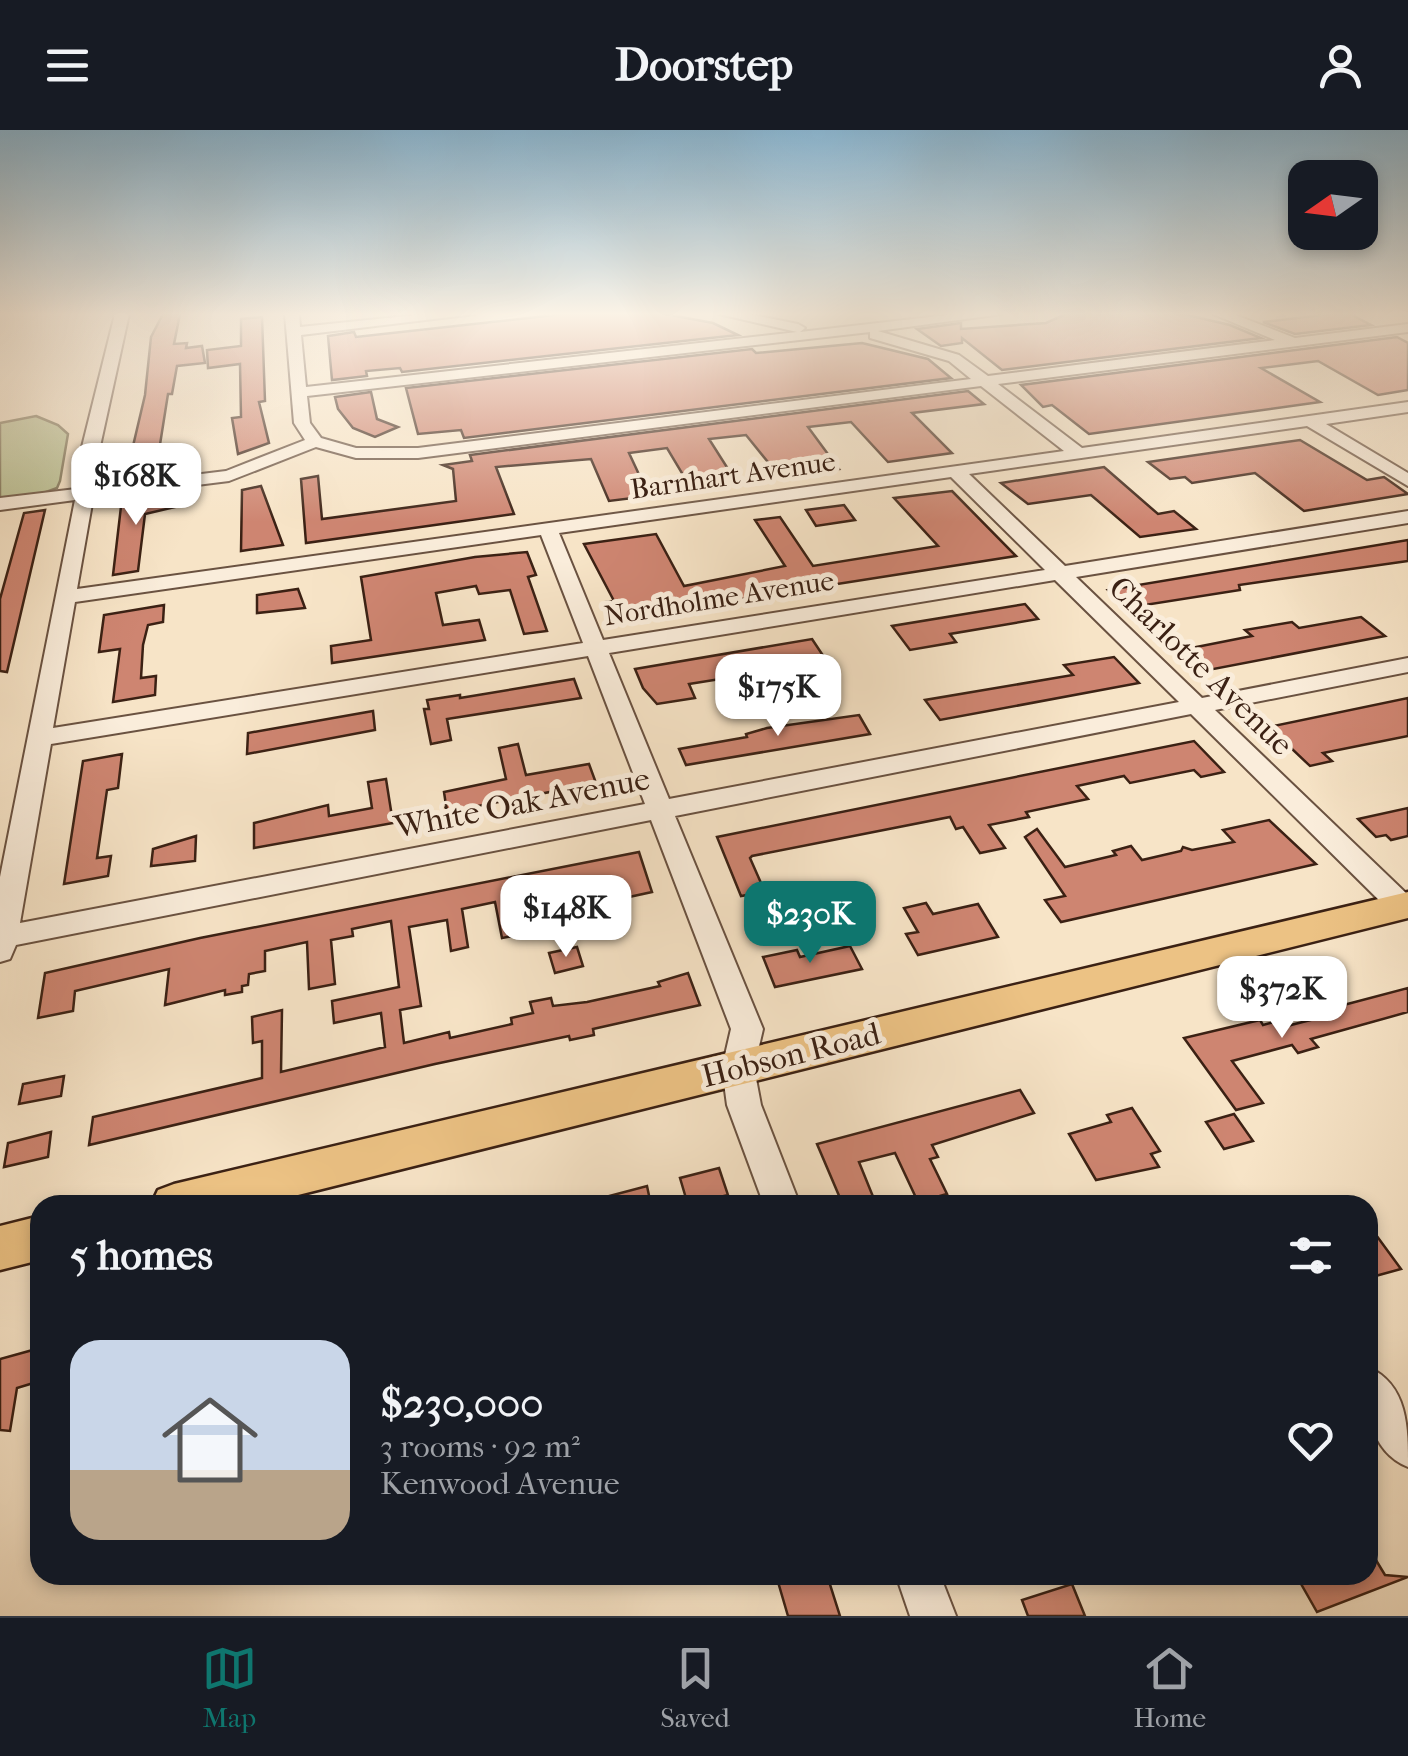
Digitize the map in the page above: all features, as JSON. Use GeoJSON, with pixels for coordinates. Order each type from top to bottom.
{"type":"FeatureCollection","features":[{"type":"Feature","properties":{"kind":"main road","name":"Hobson Road"},"geometry":{"type":"LineString","coordinates":[[215,1195],[1405,906]]}},
{"type":"Feature","properties":{"kind":"main road"},"geometry":{"type":"LineString","coordinates":[[0,1248],[30,1240]]}},
{"type":"Feature","properties":{"kind":"street"},"geometry":{"type":"LineString","coordinates":[[1,944],[86,494],[90,451],[106,383]]}},
{"type":"Feature","properties":{"kind":"street"},"geometry":{"type":"LineString","coordinates":[[300,383],[302,423],[316,442],[356,453],[418,452],[977,383]]}},
{"type":"Feature","properties":{"kind":"street"},"geometry":{"type":"LineString","coordinates":[[301,392],[377,383]]}},
{"type":"Feature","properties":{"kind":"street"},"geometry":{"type":"LineString","coordinates":[[990,383],[1078,453]]}},
{"type":"Feature","properties":{"kind":"street","name":"Barnhart Avenue"},"geometry":{"type":"LineString","coordinates":[[66,597],[1408,406]]}},
{"type":"Feature","properties":{"kind":"street"},"geometry":{"type":"LineString","coordinates":[[1310,421],[1408,481]]}},
{"type":"Feature","properties":{"kind":"street"},"geometry":{"type":"LineString","coordinates":[[0,504],[246,472],[316,442]]}},
{"type":"Feature","properties":{"kind":"street","name":"Charlotte Avenue"},"geometry":{"type":"LineString","coordinates":[[955,471],[1405,906]]}},
{"type":"Feature","properties":{"kind":"street","name":"Nordholme Avenue"},"geometry":{"type":"LineString","coordinates":[[39,738],[1408,517]]}},
{"type":"Feature","properties":{"kind":"street"},"geometry":{"type":"LineString","coordinates":[[548,528],[663,809],[747,1029],[738,1068],[744,1105],[778,1195]]}},
{"type":"Feature","properties":{"kind":"street","name":"White Oak Avenue"},"geometry":{"type":"LineString","coordinates":[[1,944],[663,809],[1408,665]]}},
{"type":"Feature","properties":{"kind":"street"},"geometry":{"type":"LineString","coordinates":[[1378,1402],[1408,1446]]}},
{"type":"Feature","properties":{"kind":"street"},"geometry":{"type":"LineString","coordinates":[[922,1585],[933,1616]]}},
{"type":"Feature","properties":{"kind":"green space"},"geometry":{"type":"Polygon","coordinates":[[[36,416],[68,434],[57,488],[0,500],[0,423],[36,416]]]}},
{"type":"Feature","properties":{"kind":"building"},"geometry":{"type":"Polygon","coordinates":[[[146,383],[174,383],[172,394],[168,394],[158,457],[178,455],[177,473],[125,480],[146,383]]]}},
{"type":"Feature","properties":{"kind":"building"},"geometry":{"type":"Polygon","coordinates":[[[240,383],[264,383],[265,401],[259,402],[269,443],[238,454],[232,418],[241,417],[240,383]]]}},
{"type":"Feature","properties":{"kind":"building"},"geometry":{"type":"Polygon","coordinates":[[[447,383],[908,383],[464,438],[461,430],[418,434],[406,388],[447,383]]]}},
{"type":"Feature","properties":{"kind":"building"},"geometry":{"type":"Polygon","coordinates":[[[1288,383],[1320,402],[1089,434],[1052,405],[1043,407],[1021,385],[1288,383]]]}},
{"type":"Feature","properties":{"kind":"building"},"geometry":{"type":"Polygon","coordinates":[[[1357,383],[1408,383],[1408,390],[1378,395],[1357,383]]]}},
{"type":"Feature","properties":{"kind":"building"},"geometry":{"type":"Polygon","coordinates":[[[968,391],[984,404],[912,413],[952,453],[888,462],[851,422],[808,427],[839,469],[780,477],[746,435],[709,439],[737,483],[692,490],[667,448],[629,453],[649,496],[609,501],[591,459],[496,467],[514,514],[306,543],[301,479],[318,476],[322,519],[456,501],[453,469],[443,465],[472,461],[470,455],[968,391]]]}},
{"type":"Feature","properties":{"kind":"building"},"geometry":{"type":"Polygon","coordinates":[[[371,392],[377,419],[398,427],[375,437],[353,428],[338,409],[335,397],[371,392]]]}},
{"type":"Feature","properties":{"kind":"building"},"geometry":{"type":"Polygon","coordinates":[[[1300,440],[1367,480],[1384,477],[1408,494],[1304,511],[1255,473],[1192,483],[1185,477],[1170,479],[1148,462],[1300,440]]]}},
{"type":"Feature","properties":{"kind":"building"},"geometry":{"type":"Polygon","coordinates":[[[1104,467],[1158,514],[1174,511],[1196,529],[1140,537],[1091,495],[1028,504],[1001,483],[1104,467]]]}},
{"type":"Feature","properties":{"kind":"building"},"geometry":{"type":"Polygon","coordinates":[[[261,486],[283,545],[241,551],[242,490],[261,486]]]}},
{"type":"Feature","properties":{"kind":"building"},"geometry":{"type":"Polygon","coordinates":[[[176,491],[175,507],[145,514],[138,571],[113,575],[122,498],[176,491]]]}},
{"type":"Feature","properties":{"kind":"building"},"geometry":{"type":"Polygon","coordinates":[[[952,491],[1016,556],[613,619],[606,602],[614,601],[584,544],[656,534],[684,586],[785,566],[755,520],[780,517],[813,566],[938,546],[894,498],[952,491]]]}},
{"type":"Feature","properties":{"kind":"building"},"geometry":{"type":"Polygon","coordinates":[[[844,505],[855,520],[816,526],[806,510],[844,505]]]}},
{"type":"Feature","properties":{"kind":"building"},"geometry":{"type":"Polygon","coordinates":[[[45,510],[7,672],[0,671],[0,599],[24,513],[45,510]]]}},
{"type":"Feature","properties":{"kind":"building"},"geometry":{"type":"Polygon","coordinates":[[[1408,540],[1408,561],[1239,585],[1240,590],[1126,608],[1108,590],[1408,540]]]}},
{"type":"Feature","properties":{"kind":"building"},"geometry":{"type":"Polygon","coordinates":[[[527,552],[536,575],[528,577],[547,631],[524,634],[510,590],[479,594],[476,586],[436,593],[443,625],[479,620],[485,640],[332,663],[331,646],[371,640],[361,577],[527,552]]]}},
{"type":"Feature","properties":{"kind":"building"},"geometry":{"type":"Polygon","coordinates":[[[298,589],[305,608],[257,613],[257,595],[298,589]]]}},
{"type":"Feature","properties":{"kind":"building"},"geometry":{"type":"Polygon","coordinates":[[[1025,604],[1038,619],[950,634],[956,642],[910,650],[892,626],[1025,604]]]}},
{"type":"Feature","properties":{"kind":"building"},"geometry":{"type":"Polygon","coordinates":[[[164,605],[163,622],[148,625],[143,645],[141,678],[156,676],[155,695],[113,702],[120,649],[99,652],[104,615],[164,605]]]}},
{"type":"Feature","properties":{"kind":"building"},"geometry":{"type":"Polygon","coordinates":[[[1361,617],[1385,636],[1198,672],[1176,651],[1252,636],[1245,630],[1292,622],[1299,628],[1361,617]]]}},
{"type":"Feature","properties":{"kind":"building"},"geometry":{"type":"Polygon","coordinates":[[[812,639],[826,660],[788,666],[792,674],[773,677],[770,671],[689,684],[695,698],[657,704],[643,688],[635,669],[812,639]]]}},
{"type":"Feature","properties":{"kind":"building"},"geometry":{"type":"Polygon","coordinates":[[[1114,657],[1139,683],[940,720],[925,700],[1073,675],[1064,665],[1114,657]]]}},
{"type":"Feature","properties":{"kind":"building"},"geometry":{"type":"Polygon","coordinates":[[[574,679],[581,698],[447,719],[451,740],[431,744],[424,709],[429,709],[427,700],[574,679]]]}},
{"type":"Feature","properties":{"kind":"building"},"geometry":{"type":"Polygon","coordinates":[[[1408,698],[1408,736],[1323,753],[1332,761],[1310,766],[1269,727],[1408,698]]]}},
{"type":"Feature","properties":{"kind":"building"},"geometry":{"type":"Polygon","coordinates":[[[373,711],[375,730],[247,754],[248,733],[373,711]]]}},
{"type":"Feature","properties":{"kind":"building"},"geometry":{"type":"Polygon","coordinates":[[[859,715],[870,734],[686,765],[679,749],[747,737],[746,734],[767,728],[859,715]]]}},
{"type":"Feature","properties":{"kind":"building"},"geometry":{"type":"Polygon","coordinates":[[[1194,741],[1224,772],[1201,777],[1194,770],[1130,783],[1124,776],[1077,786],[1088,799],[1026,812],[1029,817],[989,825],[1005,848],[980,853],[963,827],[956,829],[950,817],[752,856],[765,892],[741,896],[717,837],[1194,741]]]}},
{"type":"Feature","properties":{"kind":"building"},"geometry":{"type":"Polygon","coordinates":[[[518,744],[526,775],[589,764],[596,783],[447,812],[444,792],[506,779],[499,748],[518,744]]]}},
{"type":"Feature","properties":{"kind":"building"},"geometry":{"type":"Polygon","coordinates":[[[122,754],[118,788],[107,790],[97,858],[111,856],[108,876],[64,884],[83,761],[122,754]]]}},
{"type":"Feature","properties":{"kind":"building"},"geometry":{"type":"Polygon","coordinates":[[[386,779],[393,823],[254,848],[254,823],[328,805],[329,816],[372,808],[368,782],[386,779]]]}},
{"type":"Feature","properties":{"kind":"building"},"geometry":{"type":"Polygon","coordinates":[[[1408,808],[1408,836],[1391,840],[1386,835],[1376,837],[1358,819],[1408,808]]]}},
{"type":"Feature","properties":{"kind":"building"},"geometry":{"type":"Polygon","coordinates":[[[1269,820],[1316,864],[1061,922],[1045,900],[1065,896],[1025,837],[1037,829],[1065,867],[1116,855],[1113,851],[1131,846],[1142,860],[1181,851],[1183,847],[1192,850],[1234,842],[1223,830],[1269,820]]]}},
{"type":"Feature","properties":{"kind":"building"},"geometry":{"type":"Polygon","coordinates":[[[196,836],[195,861],[151,866],[153,849],[196,836]]]}},
{"type":"Feature","properties":{"kind":"building"},"geometry":{"type":"Polygon","coordinates":[[[639,852],[652,892],[629,897],[624,883],[589,888],[588,882],[511,896],[519,935],[502,938],[495,902],[462,909],[468,947],[451,951],[447,920],[409,927],[421,1006],[400,1010],[404,1043],[449,1032],[450,1038],[512,1024],[511,1018],[533,1013],[530,1002],[551,998],[553,1006],[587,1002],[660,986],[658,982],[688,973],[700,1005],[593,1029],[594,1035],[570,1040],[569,1036],[435,1064],[89,1145],[93,1117],[262,1078],[262,1041],[253,1043],[252,1017],[282,1010],[281,1072],[385,1047],[381,1013],[334,1023],[332,1001],[399,987],[391,921],[352,929],[353,936],[331,940],[335,984],[309,989],[307,942],[265,951],[265,971],[249,974],[248,985],[242,986],[242,992],[225,995],[225,990],[165,1005],[169,969],[75,991],[73,1011],[38,1018],[45,973],[200,938],[639,852]]]}},
{"type":"Feature","properties":{"kind":"building"},"geometry":{"type":"Polygon","coordinates":[[[926,903],[933,914],[978,904],[998,937],[918,955],[906,934],[918,932],[904,908],[926,903]]]}},
{"type":"Feature","properties":{"kind":"building"},"geometry":{"type":"Polygon","coordinates":[[[850,946],[862,969],[775,987],[763,957],[797,950],[800,957],[850,946]]]}},
{"type":"Feature","properties":{"kind":"building"},"geometry":{"type":"Polygon","coordinates":[[[577,947],[583,966],[555,973],[549,953],[577,947]]]}},
{"type":"Feature","properties":{"kind":"building"},"geometry":{"type":"Polygon","coordinates":[[[1408,988],[1408,1012],[1311,1039],[1318,1047],[1298,1053],[1292,1045],[1232,1061],[1263,1103],[1236,1110],[1184,1038],[1260,1020],[1263,1025],[1274,1022],[1279,1028],[1326,1016],[1321,1011],[1408,988]]]}},
{"type":"Feature","properties":{"kind":"building"},"geometry":{"type":"Polygon","coordinates":[[[64,1076],[61,1096],[19,1104],[23,1084],[64,1076]]]}},
{"type":"Feature","properties":{"kind":"building"},"geometry":{"type":"Polygon","coordinates":[[[1020,1090],[1034,1113],[932,1145],[938,1157],[930,1159],[947,1194],[943,1195],[915,1195],[895,1153],[859,1162],[872,1195],[839,1195],[817,1144],[1020,1090]]]}},
{"type":"Feature","properties":{"kind":"building"},"geometry":{"type":"Polygon","coordinates":[[[1132,1108],[1160,1151],[1151,1154],[1159,1167],[1096,1180],[1069,1134],[1111,1122],[1107,1115],[1132,1108]]]}},
{"type":"Feature","properties":{"kind":"building"},"geometry":{"type":"Polygon","coordinates":[[[1234,1114],[1253,1141],[1224,1149],[1206,1122],[1234,1114]]]}},
{"type":"Feature","properties":{"kind":"building"},"geometry":{"type":"Polygon","coordinates":[[[51,1132],[48,1157],[4,1167],[8,1143],[51,1132]]]}},
{"type":"Feature","properties":{"kind":"building"},"geometry":{"type":"Polygon","coordinates":[[[719,1168],[728,1195],[685,1195],[680,1178],[719,1168]]]}},
{"type":"Feature","properties":{"kind":"building"},"geometry":{"type":"Polygon","coordinates":[[[647,1186],[649,1195],[613,1195],[647,1186]]]}},
{"type":"Feature","properties":{"kind":"building"},"geometry":{"type":"Polygon","coordinates":[[[1378,1238],[1401,1269],[1378,1275],[1378,1238]]]}},
{"type":"Feature","properties":{"kind":"building"},"geometry":{"type":"Polygon","coordinates":[[[30,1351],[30,1384],[17,1388],[10,1431],[0,1430],[0,1359],[30,1351]]]}},
{"type":"Feature","properties":{"kind":"building"},"geometry":{"type":"Polygon","coordinates":[[[1378,1563],[1385,1575],[1408,1577],[1317,1612],[1302,1585],[1378,1585],[1378,1563]]]}},
{"type":"Feature","properties":{"kind":"building"},"geometry":{"type":"Polygon","coordinates":[[[779,1585],[830,1585],[840,1616],[788,1616],[779,1585]]]}},
{"type":"Feature","properties":{"kind":"building"},"geometry":{"type":"Polygon","coordinates":[[[1072,1585],[1085,1616],[1028,1616],[1022,1600],[1072,1585]]]}}]}
